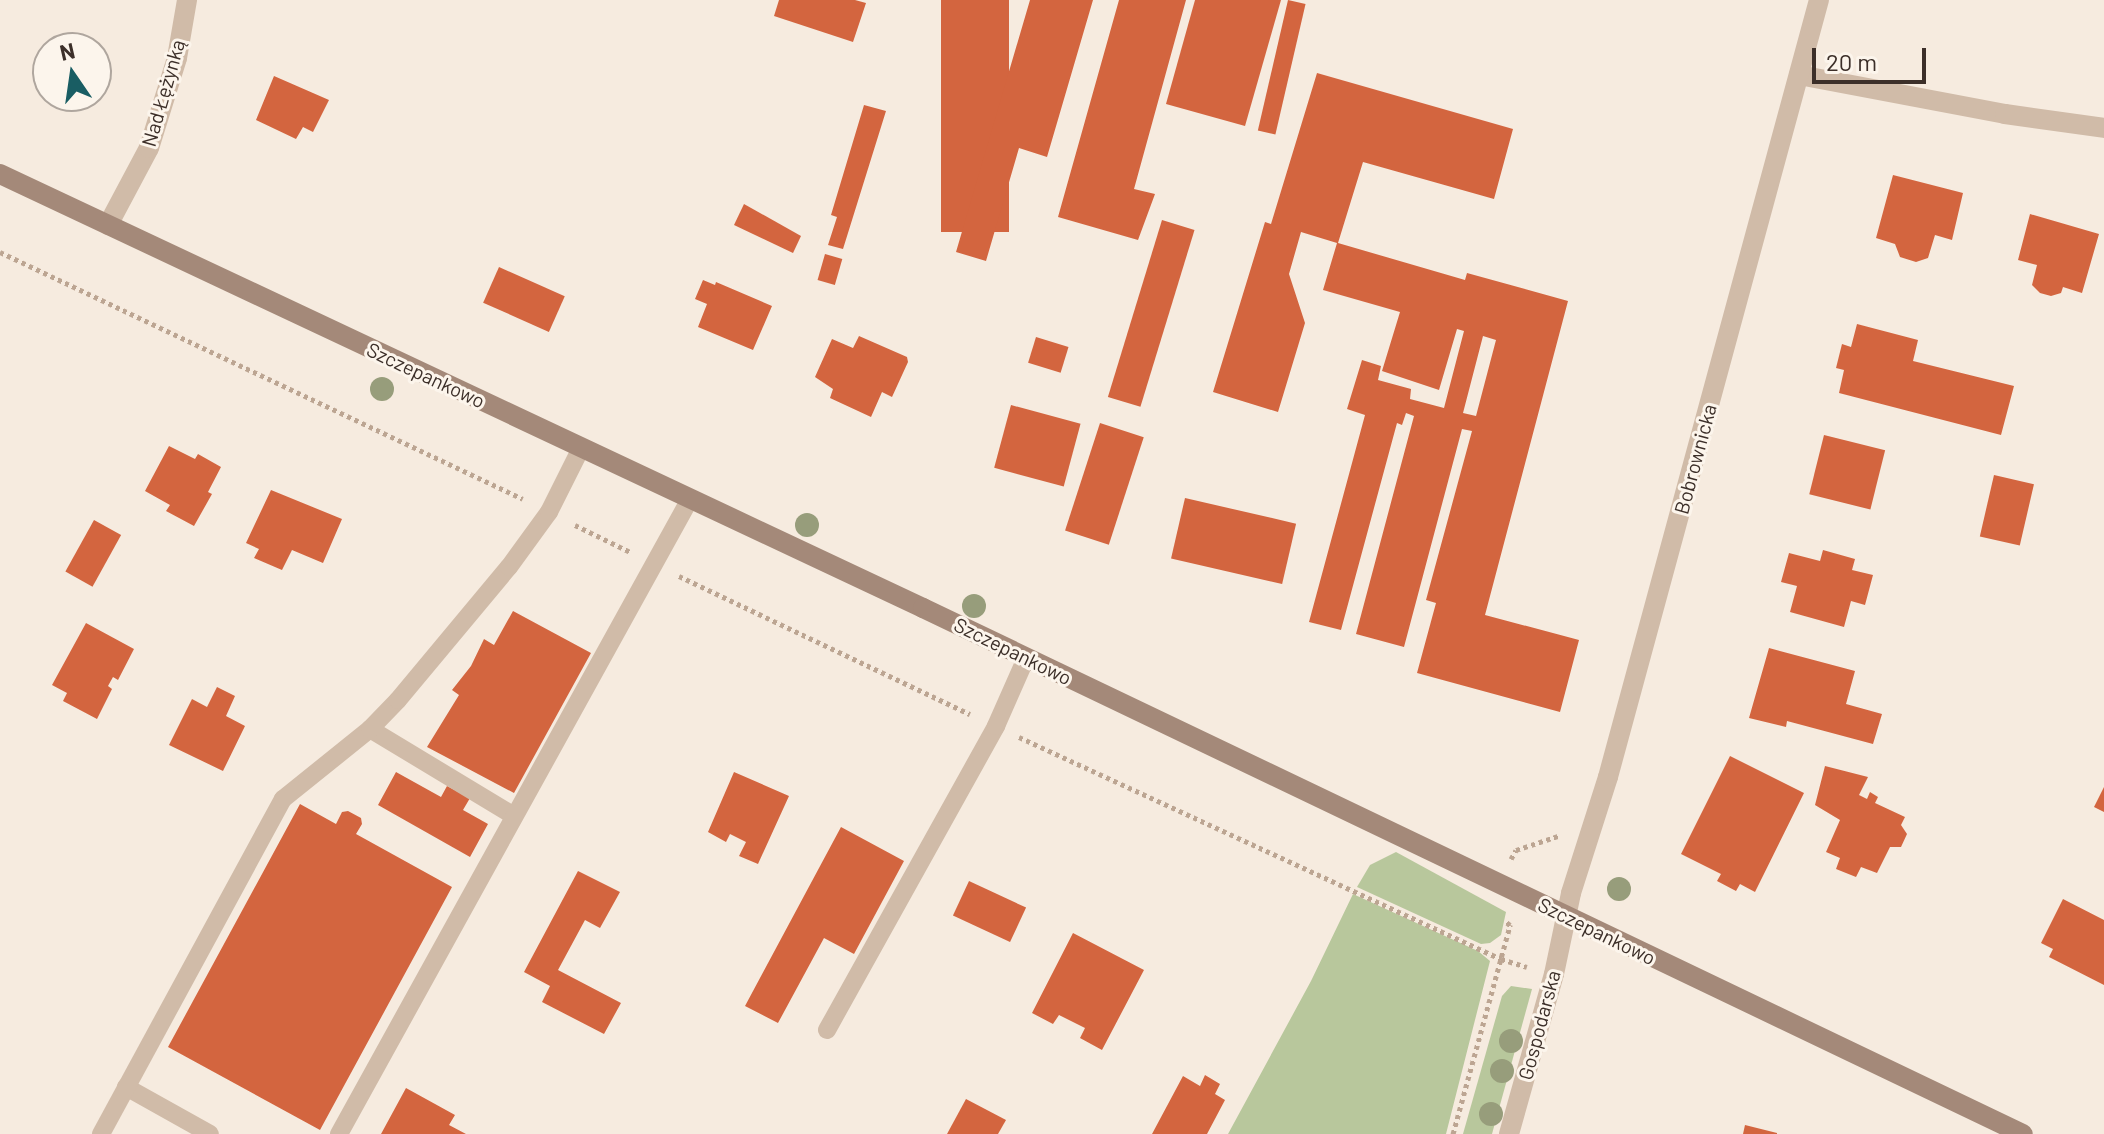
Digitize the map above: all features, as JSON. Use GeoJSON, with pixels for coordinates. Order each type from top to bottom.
{"type":"FeatureCollection","features":[{"type":"Feature","properties":{"kind":"street","name":"Nad Łężynką"},"geometry":{"type":"LineString","coordinates":[[108,225],[149,148],[177,58],[187,0]]}},
{"type":"Feature","properties":{"kind":"street","name":"Bobrownicka"},"geometry":{"type":"LineString","coordinates":[[1566,916],[1608,777],[1819,0]]}},
{"type":"Feature","properties":{"kind":"street"},"geometry":{"type":"LineString","coordinates":[[1799,75],[2005,114],[2104,128]]}},
{"type":"Feature","properties":{"kind":"street","name":"Szczepankowo"},"geometry":{"type":"LineString","coordinates":[[0,174],[1026,658],[2023,1134]]}},
{"type":"Feature","properties":{"kind":"street","name":"Gospodarska"},"geometry":{"type":"LineString","coordinates":[[1509,1134],[1566,916]]}},
{"type":"Feature","properties":{"kind":"lane"},"geometry":{"type":"LineString","coordinates":[[101,1134],[283,799],[370,729],[398,700],[509,567],[549,512],[581,448]]}},
{"type":"Feature","properties":{"kind":"lane"},"geometry":{"type":"LineString","coordinates":[[339,1134],[690,499]]}},
{"type":"Feature","properties":{"kind":"lane"},"geometry":{"type":"LineString","coordinates":[[827,1030],[996,726],[1026,658]]}},
{"type":"Feature","properties":{"kind":"lane"},"geometry":{"type":"LineString","coordinates":[[370,729],[514,816]]}},
{"type":"Feature","properties":{"kind":"lane"},"geometry":{"type":"LineString","coordinates":[[126,1087],[210,1134]]}},
{"type":"Feature","properties":{"kind":"path"},"geometry":{"type":"LineString","coordinates":[[0,252],[996,726],[1501,959],[1535,970]]}},
{"type":"Feature","properties":{"kind":"path"},"geometry":{"type":"LineString","coordinates":[[1453,1134],[1501,959]]}},
{"type":"Feature","properties":{"kind":"green space"},"geometry":{"type":"Polygon","coordinates":[[[1396,852],[1506,912],[1501,935],[1490,943],[1481,944],[1357,887],[1370,865],[1396,852]]]}},
{"type":"Feature","properties":{"kind":"green space"},"geometry":{"type":"Polygon","coordinates":[[[1353,894],[1478,951],[1490,961],[1446,1134],[1228,1134],[1311,981],[1353,894]]]}},
{"type":"Feature","properties":{"kind":"green space"},"geometry":{"type":"Polygon","coordinates":[[[1511,986],[1532,989],[1492,1134],[1463,1134],[1502,996],[1511,986]]]}},
{"type":"Feature","properties":{"kind":"building"},"geometry":{"type":"Polygon","coordinates":[[[779,0],[855,0],[866,3],[853,42],[774,16],[779,0]]]}},
{"type":"Feature","properties":{"kind":"building"},"geometry":{"type":"Polygon","coordinates":[[[941,0],[1009,0],[1009,232],[941,232],[941,0]]]}},
{"type":"Feature","properties":{"kind":"building"},"geometry":{"type":"Polygon","coordinates":[[[1030,0],[1093,0],[1047,157],[1019,148],[986,261],[956,252],[1030,0]]]}},
{"type":"Feature","properties":{"kind":"building"},"geometry":{"type":"Polygon","coordinates":[[[1119,0],[1186,0],[1134,189],[1155,194],[1138,240],[1058,217],[1119,0]]]}},
{"type":"Feature","properties":{"kind":"building"},"geometry":{"type":"Polygon","coordinates":[[[1195,0],[1281,0],[1245,126],[1166,104],[1195,0]]]}},
{"type":"Feature","properties":{"kind":"building"},"geometry":{"type":"Polygon","coordinates":[[[1288,0],[1306,4],[1275,135],[1258,131],[1288,0]]]}},
{"type":"Feature","properties":{"kind":"building"},"geometry":{"type":"Polygon","coordinates":[[[1317,73],[1513,129],[1494,199],[1363,162],[1338,243],[1465,280],[1467,273],[1568,301],[1485,615],[1579,640],[1560,712],[1417,673],[1436,603],[1426,600],[1472,431],[1462,429],[1404,647],[1356,634],[1414,416],[1406,413],[1402,425],[1397,423],[1341,630],[1309,622],[1365,415],[1347,409],[1362,360],[1381,366],[1378,380],[1411,389],[1410,399],[1444,408],[1464,331],[1457,329],[1439,390],[1382,371],[1400,312],[1323,290],[1337,243],[1301,232],[1289,274],[1305,323],[1278,412],[1213,392],[1265,222],[1271,224],[1317,73]],[[1483,336],[1463,413],[1476,416],[1496,340],[1483,336]]]}},
{"type":"Feature","properties":{"kind":"building"},"geometry":{"type":"Polygon","coordinates":[[[274,76],[329,100],[313,132],[303,127],[296,139],[256,120],[274,76]]]}},
{"type":"Feature","properties":{"kind":"building"},"geometry":{"type":"Polygon","coordinates":[[[864,105],[886,111],[843,249],[828,245],[837,217],[831,215],[864,105]]]}},
{"type":"Feature","properties":{"kind":"building"},"geometry":{"type":"Polygon","coordinates":[[[1893,175],[1963,193],[1952,240],[1935,235],[1928,258],[1916,262],[1900,257],[1895,244],[1876,238],[1893,175]]]}},
{"type":"Feature","properties":{"kind":"building"},"geometry":{"type":"Polygon","coordinates":[[[744,204],[801,236],[793,253],[734,225],[744,204]]]}},
{"type":"Feature","properties":{"kind":"building"},"geometry":{"type":"Polygon","coordinates":[[[2030,214],[2099,234],[2082,293],[2063,287],[2061,293],[2051,296],[2040,293],[2032,285],[2037,265],[2018,260],[2030,214]]]}},
{"type":"Feature","properties":{"kind":"building"},"geometry":{"type":"Polygon","coordinates":[[[1162,220],[1195,230],[1140,407],[1108,397],[1162,220]]]}},
{"type":"Feature","properties":{"kind":"building"},"geometry":{"type":"Polygon","coordinates":[[[825,254],[842,259],[835,285],[818,280],[825,254]]]}},
{"type":"Feature","properties":{"kind":"building"},"geometry":{"type":"Polygon","coordinates":[[[499,267],[565,296],[549,332],[483,303],[499,267]]]}},
{"type":"Feature","properties":{"kind":"building"},"geometry":{"type":"Polygon","coordinates":[[[703,280],[715,285],[716,282],[772,306],[753,350],[698,327],[707,304],[695,299],[703,280]]]}},
{"type":"Feature","properties":{"kind":"building"},"geometry":{"type":"Polygon","coordinates":[[[1857,324],[1918,340],[1913,361],[2014,386],[2001,435],[1839,393],[1844,370],[1836,368],[1842,344],[1851,347],[1857,324]]]}},
{"type":"Feature","properties":{"kind":"building"},"geometry":{"type":"Polygon","coordinates":[[[859,336],[907,357],[908,362],[892,397],[882,392],[871,417],[830,398],[833,389],[815,377],[832,339],[853,348],[859,336]]]}},
{"type":"Feature","properties":{"kind":"building"},"geometry":{"type":"Polygon","coordinates":[[[1036,337],[1069,347],[1061,373],[1028,363],[1036,337]]]}},
{"type":"Feature","properties":{"kind":"building"},"geometry":{"type":"Polygon","coordinates":[[[1011,405],[1081,424],[1064,486],[994,468],[1011,405]]]}},
{"type":"Feature","properties":{"kind":"building"},"geometry":{"type":"Polygon","coordinates":[[[1100,423],[1144,437],[1109,545],[1065,530],[1100,423]]]}},
{"type":"Feature","properties":{"kind":"building"},"geometry":{"type":"Polygon","coordinates":[[[1824,435],[1885,450],[1870,509],[1809,494],[1824,435]]]}},
{"type":"Feature","properties":{"kind":"building"},"geometry":{"type":"Polygon","coordinates":[[[169,446],[195,459],[198,454],[221,467],[208,492],[212,494],[194,526],[166,511],[170,505],[145,491],[169,446]]]}},
{"type":"Feature","properties":{"kind":"building"},"geometry":{"type":"Polygon","coordinates":[[[1994,475],[2034,484],[2020,546],[1980,536],[1994,475]]]}},
{"type":"Feature","properties":{"kind":"building"},"geometry":{"type":"Polygon","coordinates":[[[271,490],[342,519],[323,563],[292,550],[282,570],[254,558],[259,549],[246,543],[271,490]]]}},
{"type":"Feature","properties":{"kind":"building"},"geometry":{"type":"Polygon","coordinates":[[[1185,498],[1296,524],[1282,584],[1171,558],[1185,498]]]}},
{"type":"Feature","properties":{"kind":"building"},"geometry":{"type":"Polygon","coordinates":[[[94,520],[121,535],[93,587],[65,572],[94,520]]]}},
{"type":"Feature","properties":{"kind":"building"},"geometry":{"type":"Polygon","coordinates":[[[1823,550],[1855,559],[1852,570],[1873,575],[1865,605],[1851,601],[1844,627],[1790,612],[1797,586],[1781,582],[1789,553],[1820,561],[1823,550]]]}},
{"type":"Feature","properties":{"kind":"building"},"geometry":{"type":"Polygon","coordinates":[[[513,611],[591,653],[514,793],[427,747],[459,695],[452,690],[471,666],[484,639],[494,645],[513,611]]]}},
{"type":"Feature","properties":{"kind":"building"},"geometry":{"type":"Polygon","coordinates":[[[86,623],[134,649],[118,680],[113,677],[108,686],[112,689],[97,719],[63,701],[67,693],[52,685],[86,623]]]}},
{"type":"Feature","properties":{"kind":"building"},"geometry":{"type":"Polygon","coordinates":[[[1769,648],[1855,671],[1846,704],[1882,714],[1873,744],[1787,721],[1786,727],[1749,718],[1769,648]]]}},
{"type":"Feature","properties":{"kind":"building"},"geometry":{"type":"Polygon","coordinates":[[[217,687],[235,696],[226,716],[245,726],[223,771],[169,745],[192,699],[207,707],[217,687]]]}},
{"type":"Feature","properties":{"kind":"building"},"geometry":{"type":"Polygon","coordinates":[[[1730,756],[1804,793],[1755,892],[1740,884],[1736,891],[1717,881],[1721,874],[1681,854],[1730,756]]]}},
{"type":"Feature","properties":{"kind":"building"},"geometry":{"type":"Polygon","coordinates":[[[1825,766],[1868,777],[1859,795],[1867,799],[1870,792],[1878,797],[1875,803],[1905,817],[1901,825],[1907,834],[1901,847],[1890,847],[1877,873],[1861,867],[1856,877],[1836,869],[1840,858],[1826,852],[1840,820],[1815,805],[1825,766]]]}},
{"type":"Feature","properties":{"kind":"building"},"geometry":{"type":"Polygon","coordinates":[[[396,772],[441,797],[447,786],[470,798],[463,810],[488,824],[470,857],[378,805],[396,772]]]}},
{"type":"Feature","properties":{"kind":"building"},"geometry":{"type":"Polygon","coordinates":[[[734,772],[789,796],[758,864],[739,856],[746,842],[730,834],[726,842],[708,832],[734,772]]]}},
{"type":"Feature","properties":{"kind":"building"},"geometry":{"type":"Polygon","coordinates":[[[2104,787],[2104,812],[2094,807],[2104,787]]]}},
{"type":"Feature","properties":{"kind":"building"},"geometry":{"type":"Polygon","coordinates":[[[300,804],[336,824],[342,812],[348,811],[361,818],[362,824],[356,834],[452,887],[320,1130],[168,1047],[300,804]]]}},
{"type":"Feature","properties":{"kind":"building"},"geometry":{"type":"Polygon","coordinates":[[[841,827],[904,861],[854,954],[824,938],[778,1023],[745,1006],[841,827]]]}},
{"type":"Feature","properties":{"kind":"building"},"geometry":{"type":"Polygon","coordinates":[[[578,871],[620,892],[600,928],[585,920],[558,970],[621,1003],[604,1034],[542,1002],[550,986],[524,972],[578,871]]]}},
{"type":"Feature","properties":{"kind":"building"},"geometry":{"type":"Polygon","coordinates":[[[969,881],[1026,908],[1010,942],[953,915],[969,881]]]}},
{"type":"Feature","properties":{"kind":"building"},"geometry":{"type":"Polygon","coordinates":[[[2063,899],[2104,920],[2104,985],[2049,957],[2053,949],[2041,943],[2063,899]]]}},
{"type":"Feature","properties":{"kind":"building"},"geometry":{"type":"Polygon","coordinates":[[[1073,933],[1144,970],[1102,1050],[1080,1038],[1085,1028],[1059,1015],[1053,1024],[1032,1013],[1073,933]]]}},
{"type":"Feature","properties":{"kind":"building"},"geometry":{"type":"Polygon","coordinates":[[[1205,1075],[1220,1084],[1215,1094],[1225,1100],[1207,1134],[1152,1134],[1183,1076],[1200,1086],[1205,1075]]]}},
{"type":"Feature","properties":{"kind":"building"},"geometry":{"type":"Polygon","coordinates":[[[406,1088],[455,1115],[449,1125],[466,1134],[381,1134],[406,1088]]]}},
{"type":"Feature","properties":{"kind":"building"},"geometry":{"type":"Polygon","coordinates":[[[966,1099],[1006,1120],[998,1134],[947,1134],[966,1099]]]}},
{"type":"Feature","properties":{"kind":"building"},"geometry":{"type":"Polygon","coordinates":[[[1745,1125],[1777,1133],[1777,1134],[1743,1134],[1745,1125]]]}}]}
